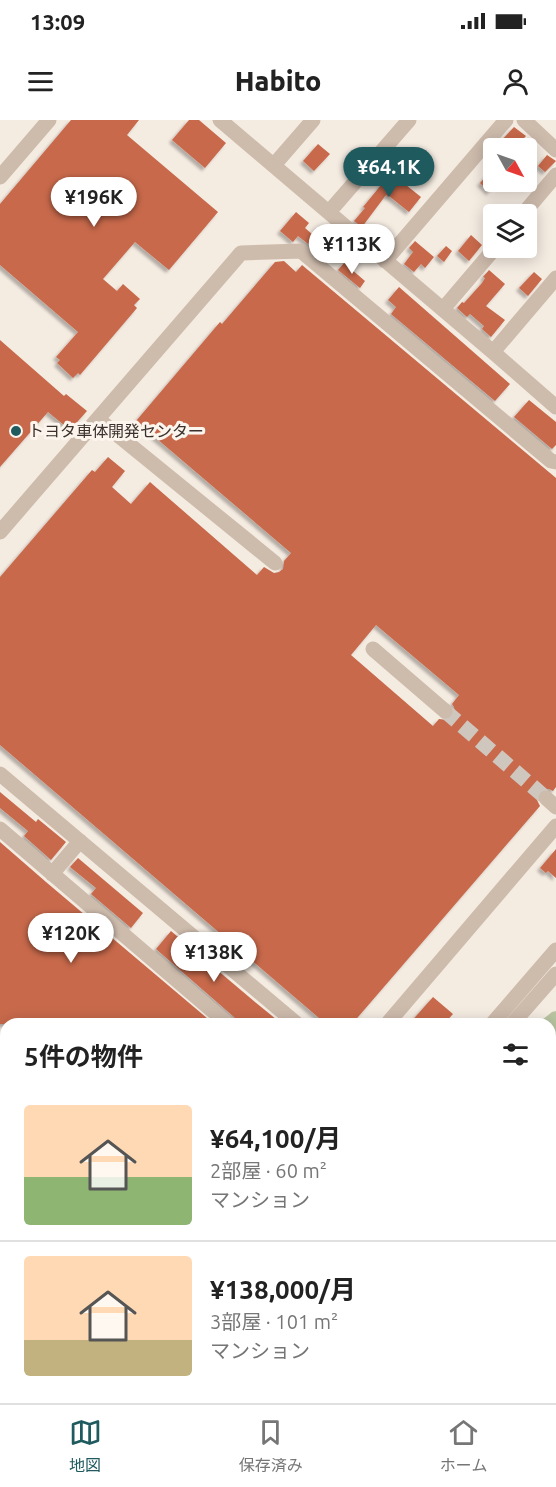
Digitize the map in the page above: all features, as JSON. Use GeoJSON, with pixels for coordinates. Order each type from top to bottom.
{"type":"FeatureCollection","features":[{"type":"Feature","properties":{"kind":"street"},"geometry":{"type":"LineString","coordinates":[[0,177],[49,120]]}},
{"type":"Feature","properties":{"kind":"street"},"geometry":{"type":"LineString","coordinates":[[220,120],[556,407]]}},
{"type":"Feature","properties":{"kind":"street"},"geometry":{"type":"LineString","coordinates":[[274,165],[313,120]]}},
{"type":"Feature","properties":{"kind":"street"},"geometry":{"type":"LineString","coordinates":[[329,212],[409,120]]}},
{"type":"Feature","properties":{"kind":"street"},"geometry":{"type":"LineString","coordinates":[[386,261],[506,120]]}},
{"type":"Feature","properties":{"kind":"street"},"geometry":{"type":"LineString","coordinates":[[524,120],[556,150]]}},
{"type":"Feature","properties":{"kind":"street"},"geometry":{"type":"LineString","coordinates":[[531,204],[556,175]]}},
{"type":"Feature","properties":{"kind":"street"},"geometry":{"type":"LineString","coordinates":[[0,532],[241,253],[301,251],[556,462]]}},
{"type":"Feature","properties":{"kind":"street"},"geometry":{"type":"LineString","coordinates":[[443,309],[486,258]]}},
{"type":"Feature","properties":{"kind":"street"},"geometry":{"type":"LineString","coordinates":[[493,352],[556,278]]}},
{"type":"Feature","properties":{"kind":"street"},"geometry":{"type":"LineString","coordinates":[[98,419],[275,563]]}},
{"type":"Feature","properties":{"kind":"street"},"geometry":{"type":"LineString","coordinates":[[373,649],[445,711]]}},
{"type":"Feature","properties":{"kind":"street"},"geometry":{"type":"LineString","coordinates":[[0,774],[290,1018]]}},
{"type":"Feature","properties":{"kind":"street"},"geometry":{"type":"LineString","coordinates":[[392,1018],[556,826]]}},
{"type":"Feature","properties":{"kind":"street"},"geometry":{"type":"LineString","coordinates":[[0,829],[221,1018]]}},
{"type":"Feature","properties":{"kind":"street"},"geometry":{"type":"LineString","coordinates":[[52,874],[80,841]]}},
{"type":"Feature","properties":{"kind":"street"},"geometry":{"type":"LineString","coordinates":[[497,1018],[556,950]]}},
{"type":"Feature","properties":{"kind":"street"},"geometry":{"type":"LineString","coordinates":[[517,1018],[556,974]]}},
{"type":"Feature","properties":{"kind":"green space"},"geometry":{"type":"Polygon","coordinates":[[[556,1011],[556,1018],[544,1018],[556,1011]]]}},
{"type":"Feature","properties":{"kind":"building"},"geometry":{"type":"Polygon","coordinates":[[[71,120],[139,120],[127,135],[218,212],[169,270],[135,242],[103,279],[117,291],[123,284],[140,299],[134,305],[137,308],[80,375],[78,373],[73,378],[57,363],[60,360],[56,357],[78,332],[0,265],[0,204],[71,120]]]}},
{"type":"Feature","properties":{"kind":"building"},"geometry":{"type":"Polygon","coordinates":[[[189,120],[199,120],[226,143],[205,168],[172,140],[189,120]]]}},
{"type":"Feature","properties":{"kind":"building"},"geometry":{"type":"Polygon","coordinates":[[[514,127],[526,136],[524,138],[504,138],[514,127]]]}},
{"type":"Feature","properties":{"kind":"building"},"geometry":{"type":"Polygon","coordinates":[[[318,144],[330,154],[314,171],[303,161],[318,144]]]}},
{"type":"Feature","properties":{"kind":"building"},"geometry":{"type":"Polygon","coordinates":[[[547,155],[556,161],[545,172],[538,166],[547,155]]]}},
{"type":"Feature","properties":{"kind":"building"},"geometry":{"type":"Polygon","coordinates":[[[391,173],[421,197],[409,212],[386,195],[362,227],[354,221],[391,173]]]}},
{"type":"Feature","properties":{"kind":"building"},"geometry":{"type":"Polygon","coordinates":[[[296,212],[309,223],[305,228],[319,240],[312,247],[298,236],[293,242],[280,231],[296,212]]]}},
{"type":"Feature","properties":{"kind":"building"},"geometry":{"type":"Polygon","coordinates":[[[471,235],[482,245],[469,261],[458,251],[471,235]]]}},
{"type":"Feature","properties":{"kind":"building"},"geometry":{"type":"Polygon","coordinates":[[[415,241],[434,257],[425,268],[421,264],[414,272],[404,264],[413,252],[409,248],[415,241]]]}},
{"type":"Feature","properties":{"kind":"building"},"geometry":{"type":"Polygon","coordinates":[[[446,246],[452,251],[444,262],[437,256],[446,246]]]}},
{"type":"Feature","properties":{"kind":"building"},"geometry":{"type":"Polygon","coordinates":[[[284,261],[296,272],[302,265],[556,478],[556,787],[553,791],[544,789],[538,792],[537,800],[540,806],[357,1018],[319,1018],[0,745],[0,577],[92,470],[95,472],[108,457],[125,471],[112,487],[131,504],[150,482],[257,575],[264,567],[274,573],[283,569],[284,561],[291,553],[136,421],[220,322],[222,324],[275,262],[284,261]],[[376,625],[351,655],[433,726],[439,719],[452,718],[455,712],[452,704],[459,695],[376,625]]]}},
{"type":"Feature","properties":{"kind":"building"},"geometry":{"type":"Polygon","coordinates":[[[344,263],[365,281],[360,288],[338,270],[344,263]]]}},
{"type":"Feature","properties":{"kind":"building"},"geometry":{"type":"Polygon","coordinates":[[[489,270],[505,284],[486,306],[505,320],[491,337],[482,329],[484,326],[470,314],[467,317],[457,308],[482,283],[485,278],[483,277],[489,270]]]}},
{"type":"Feature","properties":{"kind":"building"},"geometry":{"type":"Polygon","coordinates":[[[534,272],[542,279],[528,296],[519,288],[534,272]]]}},
{"type":"Feature","properties":{"kind":"building"},"geometry":{"type":"Polygon","coordinates":[[[399,287],[510,384],[495,401],[391,314],[396,307],[388,300],[399,287]]]}},
{"type":"Feature","properties":{"kind":"building","name":"トヨタ車体開発センター"},"geometry":{"type":"Polygon","coordinates":[[[0,340],[64,396],[66,394],[87,411],[70,430],[48,412],[0,467],[0,340]]]}},
{"type":"Feature","properties":{"kind":"building"},"geometry":{"type":"Polygon","coordinates":[[[529,400],[556,422],[556,445],[552,449],[514,417],[529,400]]]}},
{"type":"Feature","properties":{"kind":"building"},"geometry":{"type":"Polygon","coordinates":[[[0,792],[36,822],[38,819],[66,842],[51,860],[24,836],[28,831],[0,808],[0,792]]]}},
{"type":"Feature","properties":{"kind":"building"},"geometry":{"type":"Polygon","coordinates":[[[0,842],[207,1018],[0,1018],[0,842]]]}},
{"type":"Feature","properties":{"kind":"building"},"geometry":{"type":"Polygon","coordinates":[[[556,849],[556,878],[540,868],[556,849]]]}},
{"type":"Feature","properties":{"kind":"building"},"geometry":{"type":"Polygon","coordinates":[[[78,858],[143,913],[131,928],[91,894],[96,888],[70,867],[78,858]]]}},
{"type":"Feature","properties":{"kind":"building"},"geometry":{"type":"Polygon","coordinates":[[[171,931],[275,1018],[235,1018],[156,949],[171,931]]]}},
{"type":"Feature","properties":{"kind":"building"},"geometry":{"type":"Polygon","coordinates":[[[433,997],[453,1014],[449,1018],[414,1018],[433,997]]]}},
{"type":"Feature","properties":{"kind":"tunnel"},"geometry":{"type":"LineString","coordinates":[[445,711],[546,798]]}},
{"type":"Feature","properties":{"kind":"place","name":"トヨタ車体開発センター"},"geometry":{"type":"Point","coordinates":[16,431]}}]}
